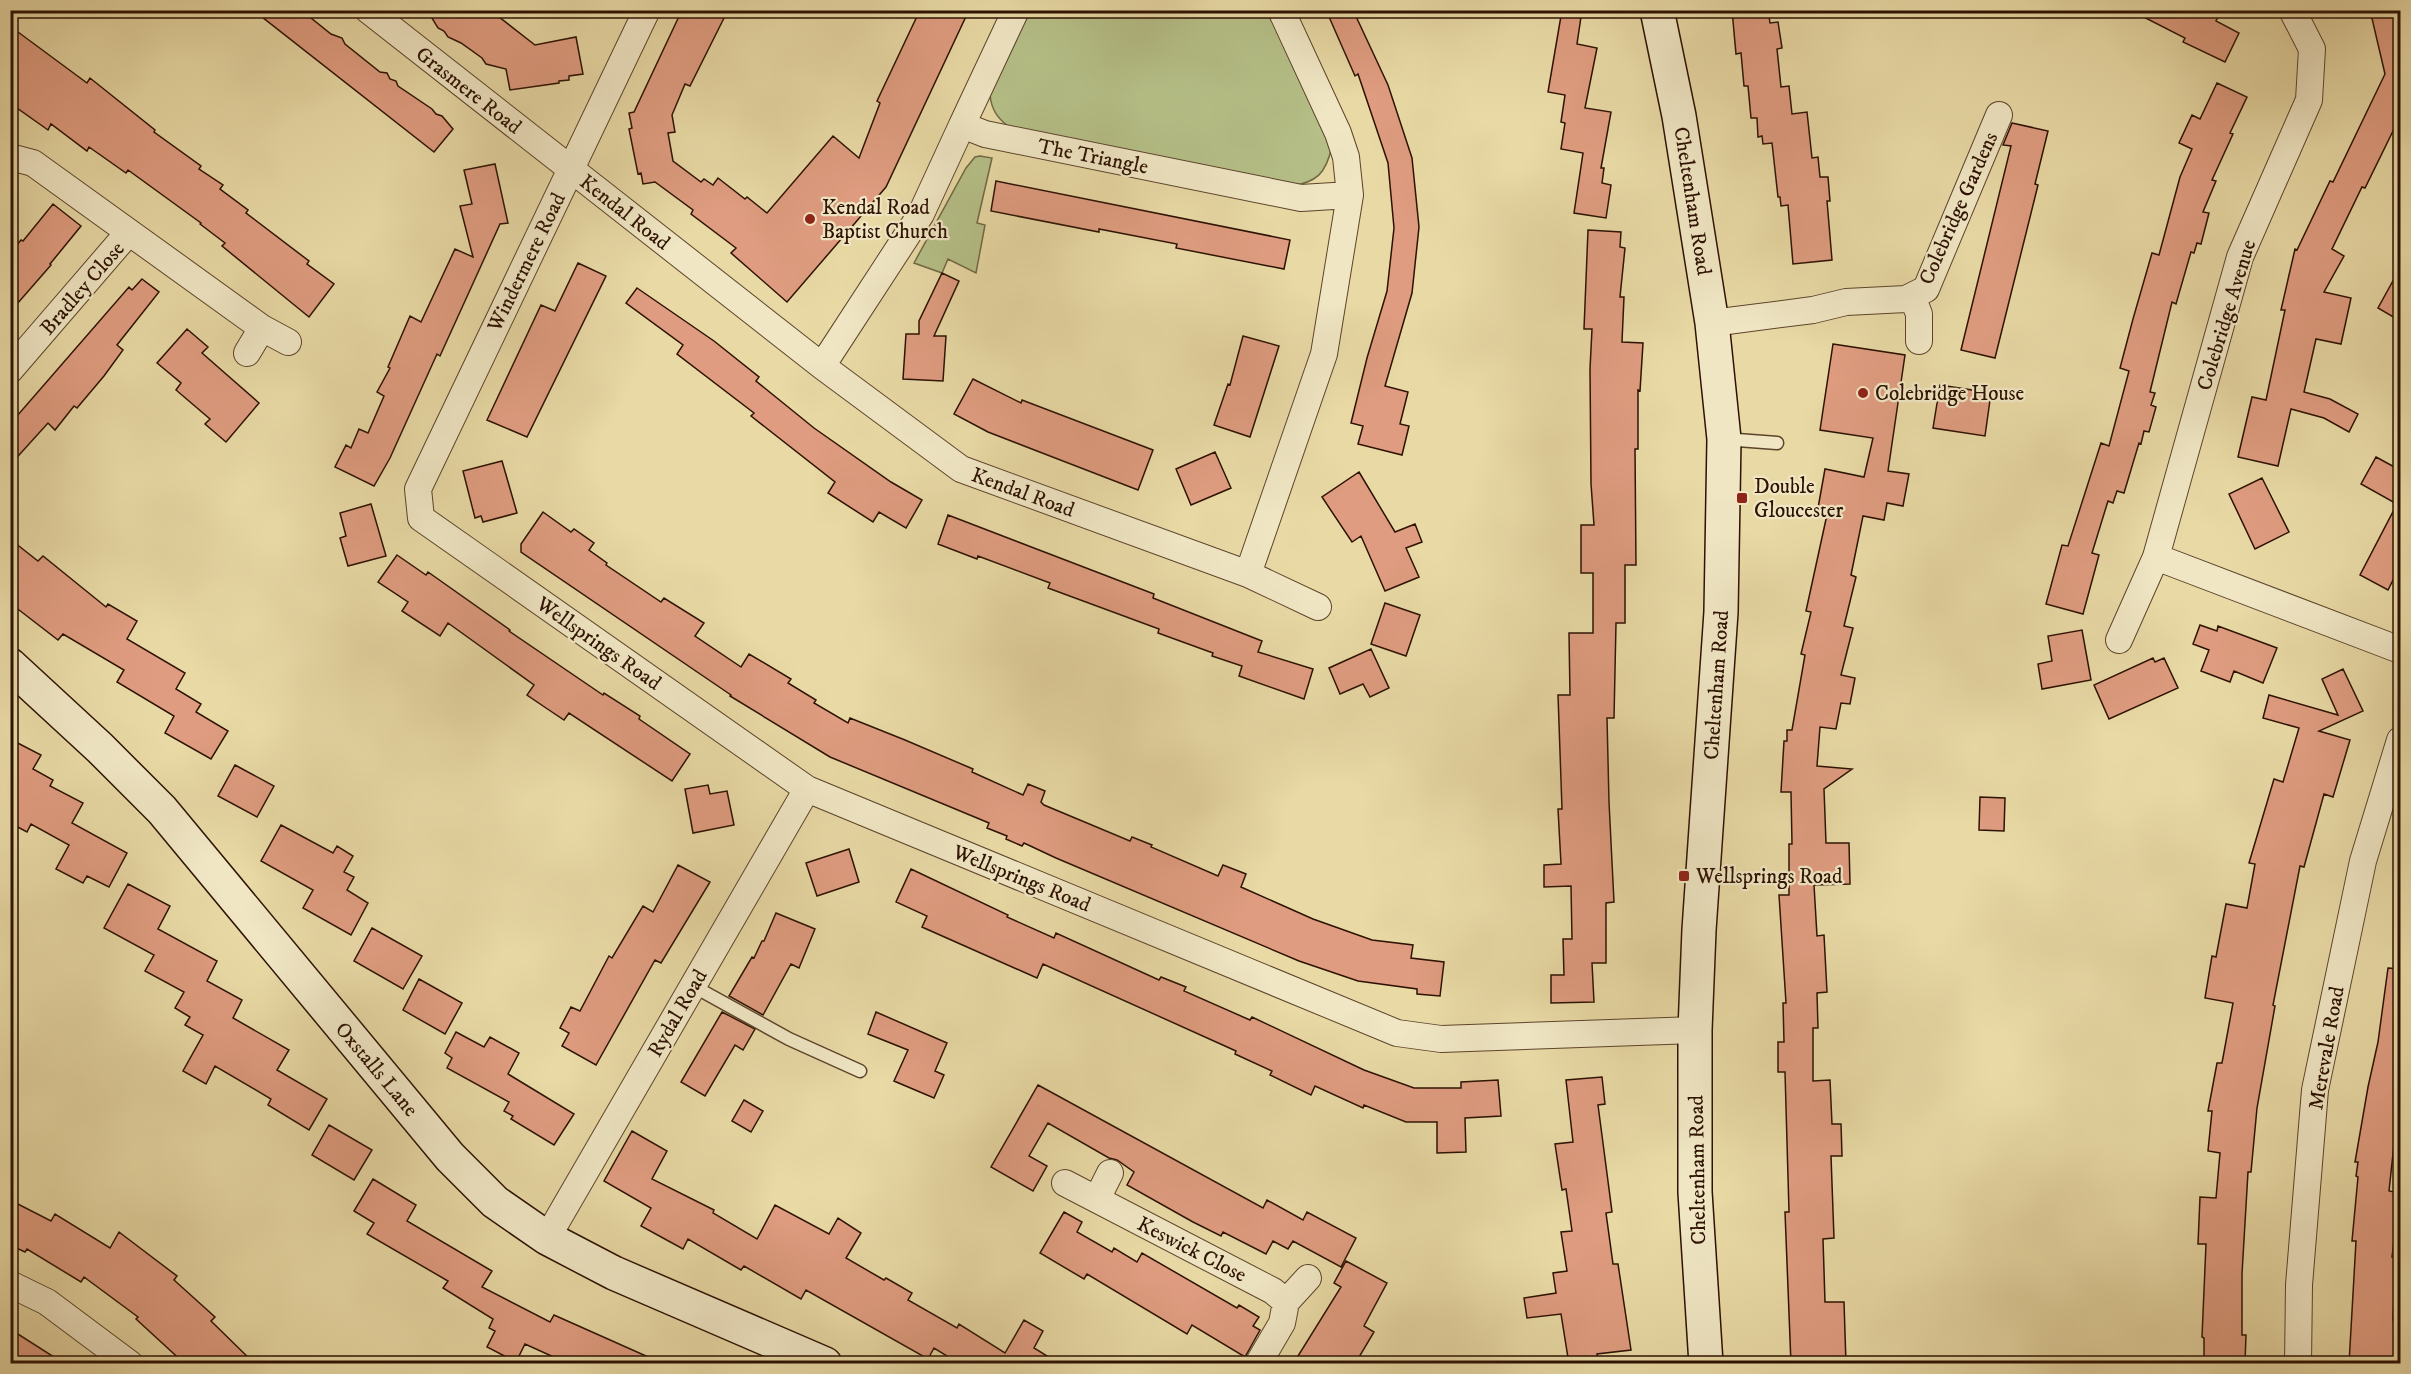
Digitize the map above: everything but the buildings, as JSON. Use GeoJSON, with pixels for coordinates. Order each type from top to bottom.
{"type":"FeatureCollection","features":[{"type":"Feature","properties":{"kind":"main road","name":"Cheltenham Road"},"geometry":{"type":"LineString","coordinates":[[1657,10],[1679,116],[1712,323],[1724,439],[1721,612],[1699,930],[1695,1030],[1695,1192],[1706,1364]]}},
{"type":"Feature","properties":{"kind":"main road","name":"Oxstalls Lane"},"geometry":{"type":"LineString","coordinates":[[10,665],[100,748],[162,810],[450,1157],[495,1202],[547,1238],[614,1273],[825,1364]]}},
{"type":"Feature","properties":{"kind":"street","name":"Grasmere Road"},"geometry":{"type":"LineString","coordinates":[[368,10],[570,169]]}},
{"type":"Feature","properties":{"kind":"street","name":"Windermere Road"},"geometry":{"type":"LineString","coordinates":[[421,518],[418,489],[647,10]]}},
{"type":"Feature","properties":{"kind":"street"},"geometry":{"type":"LineString","coordinates":[[822,366],[903,245],[921,214],[1016,10]]}},
{"type":"Feature","properties":{"kind":"street"},"geometry":{"type":"LineString","coordinates":[[1248,574],[1324,354],[1350,195],[1346,157],[1338,134],[1281,10]]}},
{"type":"Feature","properties":{"kind":"street","name":"Colebridge Avenue"},"geometry":{"type":"LineString","coordinates":[[2119,640],[2156,557],[2240,257],[2309,100],[2312,49],[2292,10]]}},
{"type":"Feature","properties":{"kind":"street","name":"Colebridge Gardens"},"geometry":{"type":"LineString","coordinates":[[1712,323],[1813,310],[1846,302],[1906,299],[1926,289],[1999,115]]}},
{"type":"Feature","properties":{"kind":"street","name":"The Triangle"},"geometry":{"type":"LineString","coordinates":[[962,125],[985,134],[1301,198],[1350,195]]}},
{"type":"Feature","properties":{"kind":"street","name":"Bradley Close"},"geometry":{"type":"LineString","coordinates":[[10,157],[33,163],[262,328],[288,342]]}},
{"type":"Feature","properties":{"kind":"street","name":"Kendal Road"},"geometry":{"type":"LineString","coordinates":[[570,169],[822,366],[961,469],[1248,574],[1318,607]]}},
{"type":"Feature","properties":{"kind":"street","name":"Bradley Close"},"geometry":{"type":"LineString","coordinates":[[10,370],[129,232]]}},
{"type":"Feature","properties":{"kind":"street","name":"Colebridge Gardens"},"geometry":{"type":"LineString","coordinates":[[1912,296],[1919,314],[1919,341]]}},
{"type":"Feature","properties":{"kind":"street"},"geometry":{"type":"LineString","coordinates":[[247,353],[262,328]]}},
{"type":"Feature","properties":{"kind":"street","name":"Wellsprings Road"},"geometry":{"type":"LineString","coordinates":[[421,518],[807,789],[1397,1033],[1441,1040],[1695,1030]]}},
{"type":"Feature","properties":{"kind":"street"},"geometry":{"type":"LineString","coordinates":[[2156,557],[2400,650]]}},
{"type":"Feature","properties":{"kind":"street","name":"Merevale Road"},"geometry":{"type":"LineString","coordinates":[[2298,1364],[2299,1285],[2315,1090],[2363,861],[2400,740]]}},
{"type":"Feature","properties":{"kind":"street","name":"Rydal Road"},"geometry":{"type":"LineString","coordinates":[[547,1238],[807,789]]}},
{"type":"Feature","properties":{"kind":"street"},"geometry":{"type":"LineString","coordinates":[[1097,1199],[1110,1173]]}},
{"type":"Feature","properties":{"kind":"street","name":"Keswick Close"},"geometry":{"type":"LineString","coordinates":[[1065,1183],[1273,1291],[1286,1302]]}},
{"type":"Feature","properties":{"kind":"street"},"geometry":{"type":"LineString","coordinates":[[1258,1364],[1282,1323],[1286,1302],[1308,1278]]}},
{"type":"Feature","properties":{"kind":"street"},"geometry":{"type":"LineString","coordinates":[[10,1284],[47,1302],[130,1364]]}},
{"type":"Feature","properties":{"kind":"lane"},"geometry":{"type":"LineString","coordinates":[[1724,439],[1777,442]]}},
{"type":"Feature","properties":{"kind":"lane"},"geometry":{"type":"LineString","coordinates":[[693,986],[789,1039],[860,1071]]}},
{"type":"Feature","properties":{"kind":"green space"},"geometry":{"type":"Polygon","coordinates":[[[1025,11],[1272,11],[1332,146],[1327,164],[1313,179],[1289,187],[1013,130],[997,115],[990,94],[1025,11]]]}},
{"type":"Feature","properties":{"kind":"green space"},"geometry":{"type":"Polygon","coordinates":[[[975,157],[992,158],[977,223],[985,225],[976,273],[948,259],[942,273],[914,263],[966,168],[975,157]]]}},
{"type":"Feature","properties":{"kind":"place","name":"Kendal Road Baptist Church"},"geometry":{"type":"Point","coordinates":[810,219]}},
{"type":"Feature","properties":{"kind":"place","name":"Colebridge House"},"geometry":{"type":"Point","coordinates":[1863,393]}},
{"type":"Feature","properties":{"kind":"place","name":"Double Gloucester"},"geometry":{"type":"Point","coordinates":[1742,498]}},
{"type":"Feature","properties":{"kind":"place","name":"Wellsprings Road"},"geometry":{"type":"Point","coordinates":[1684,876]}}]}
